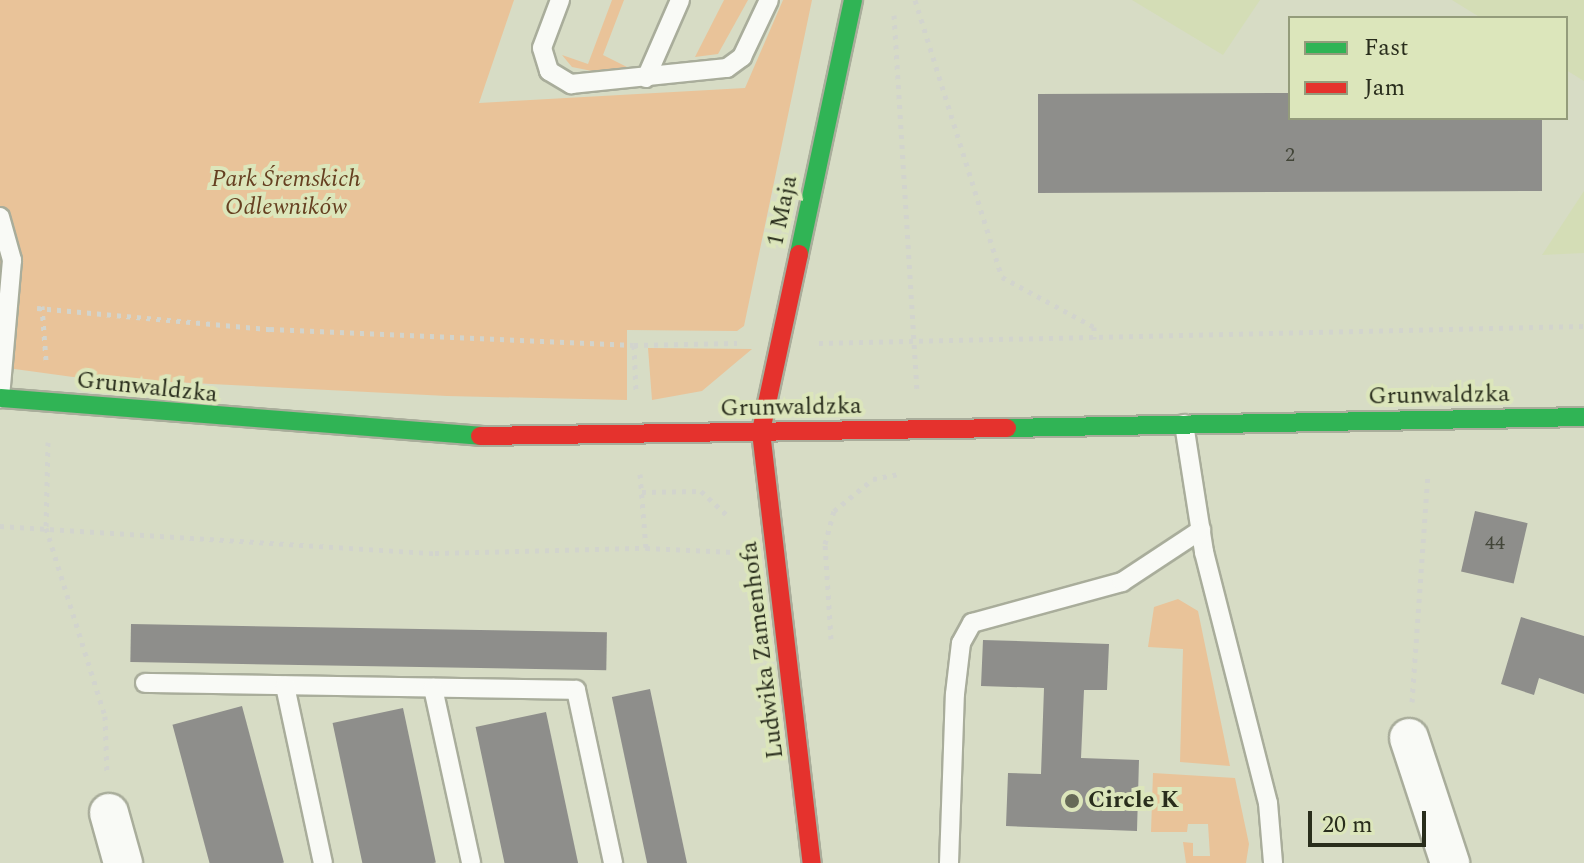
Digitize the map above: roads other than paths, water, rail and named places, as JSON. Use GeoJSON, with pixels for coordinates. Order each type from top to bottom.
{"type":"FeatureCollection","features":[{"type":"Feature","properties":{"kind":"main road","name":"1 Maja"},"geometry":{"type":"LineString","coordinates":[[761,432],[853,0]]}},
{"type":"Feature","properties":{"kind":"main road","name":"Grunwaldzka"},"geometry":{"type":"LineString","coordinates":[[0,398],[420,435],[1584,417]]}},
{"type":"Feature","properties":{"kind":"main road","name":"Ludwika Zamenhofa"},"geometry":{"type":"LineString","coordinates":[[761,432],[812,863]]}},
{"type":"Feature","properties":{"kind":"street"},"geometry":{"type":"LineString","coordinates":[[1409,738],[1450,863]]}},
{"type":"Feature","properties":{"kind":"street"},"geometry":{"type":"LineString","coordinates":[[109,813],[123,863]]}},
{"type":"Feature","properties":{"kind":"lane"},"geometry":{"type":"LineString","coordinates":[[560,0],[542,48],[549,71],[571,84],[727,68],[742,57],[769,0]]}},
{"type":"Feature","properties":{"kind":"lane"},"geometry":{"type":"LineString","coordinates":[[646,78],[680,0]]}},
{"type":"Feature","properties":{"kind":"lane"},"geometry":{"type":"LineString","coordinates":[[0,217],[12,260],[0,398]]}},
{"type":"Feature","properties":{"kind":"lane"},"geometry":{"type":"LineString","coordinates":[[1184,424],[1201,530],[1268,803],[1273,863]]}},
{"type":"Feature","properties":{"kind":"lane"},"geometry":{"type":"LineString","coordinates":[[949,863],[955,694],[961,643],[972,623],[1122,582],[1201,530]]}},
{"type":"Feature","properties":{"kind":"lane"},"geometry":{"type":"LineString","coordinates":[[145,683],[576,690],[613,863]]}},
{"type":"Feature","properties":{"kind":"lane"},"geometry":{"type":"LineString","coordinates":[[285,686],[323,863]]}},
{"type":"Feature","properties":{"kind":"lane"},"geometry":{"type":"LineString","coordinates":[[433,688],[471,863]]}},
{"type":"Feature","properties":{"kind":"place","name":"Circle K"},"geometry":{"type":"Point","coordinates":[1072,801]}},
{"type":"Feature","properties":{"kind":"park label","name":"Park Śremskich Odlewników"},"geometry":{"type":"Point","coordinates":[286,194]}}]}
